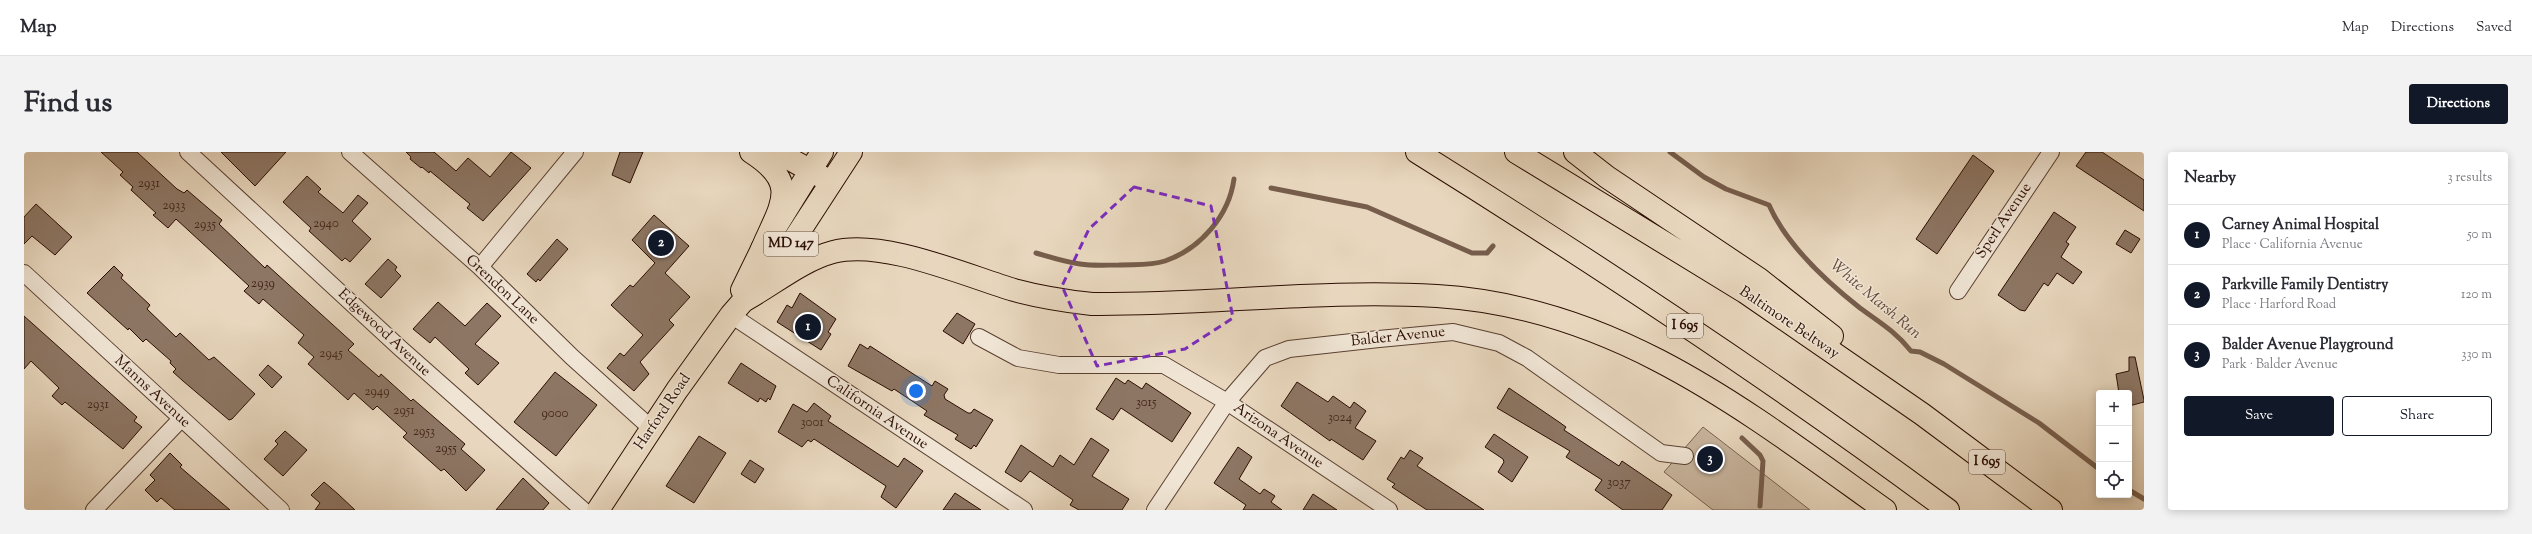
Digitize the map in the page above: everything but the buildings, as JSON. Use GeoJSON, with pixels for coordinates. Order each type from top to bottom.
{"type":"FeatureCollection","features":[{"type":"Feature","properties":{"kind":"main road"},"geometry":{"type":"LineString","coordinates":[[752,152],[769,163],[777,173],[784,196],[762,249]]}},
{"type":"Feature","properties":{"kind":"main road"},"geometry":{"type":"LineString","coordinates":[[777,152],[816,161],[831,182]]}},
{"type":"Feature","properties":{"kind":"main road","name":"Harford Road"},"geometry":{"type":"LineString","coordinates":[[598,510],[652,429],[737,308],[786,252],[851,152]]}},
{"type":"Feature","properties":{"kind":"main road","name":"I 695"},"geometry":{"type":"LineString","coordinates":[[1416,152],[1646,299],[1825,421],[1948,510]]}},
{"type":"Feature","properties":{"kind":"main road","name":"Baltimore Beltway"},"geometry":{"type":"LineString","coordinates":[[1516,152],[1744,292],[1922,414],[2051,510]]}},
{"type":"Feature","properties":{"kind":"main road"},"geometry":{"type":"LineString","coordinates":[[1575,152],[1608,177],[1788,300],[1850,351],[1922,414]]}},
{"type":"Feature","properties":{"kind":"main road","name":"Harford Road"},"geometry":{"type":"LineString","coordinates":[[737,308],[762,249],[816,161]]}},
{"type":"Feature","properties":{"kind":"main road"},"geometry":{"type":"LineString","coordinates":[[737,308],[812,258],[834,252],[860,249],[887,251],[1016,290],[1059,300],[1092,304],[1379,294],[1439,296],[1482,302],[1528,311],[1574,324],[1620,342],[1672,366],[1737,406],[1885,510]]}},
{"type":"Feature","properties":{"kind":"street","name":"Edgewood Avenue"},"geometry":{"type":"LineString","coordinates":[[188,152],[400,348],[583,510]]}},
{"type":"Feature","properties":{"kind":"street","name":"Grendon Lane"},"geometry":{"type":"LineString","coordinates":[[350,152],[480,268],[572,357],[652,429]]}},
{"type":"Feature","properties":{"kind":"street"},"geometry":{"type":"LineString","coordinates":[[480,268],[575,152]]}},
{"type":"Feature","properties":{"kind":"street","name":"Sperl Avenue"},"geometry":{"type":"LineString","coordinates":[[1958,291],[2051,152]]}},
{"type":"Feature","properties":{"kind":"street","name":"Manns Avenue"},"geometry":{"type":"LineString","coordinates":[[24,273],[281,510]]}},
{"type":"Feature","properties":{"kind":"street","name":"California Avenue"},"geometry":{"type":"LineString","coordinates":[[737,308],[1024,510]]}},
{"type":"Feature","properties":{"kind":"street","name":"Balder Avenue"},"geometry":{"type":"LineString","coordinates":[[1155,510],[1227,402],[1258,364],[1274,353],[1289,349],[1453,332],[1499,343],[1527,358],[1662,452],[1686,456]]}},
{"type":"Feature","properties":{"kind":"street","name":"Arizona Avenue"},"geometry":{"type":"LineString","coordinates":[[980,337],[1018,358],[1059,365],[1164,365],[1227,402],[1389,510]]}},
{"type":"Feature","properties":{"kind":"street"},"geometry":{"type":"LineString","coordinates":[[94,510],[181,419]]}},
{"type":"Feature","properties":{"kind":"highlighted area"},"geometry":{"type":"Polygon","coordinates":[[[1134,187],[1211,206],[1233,318],[1185,349],[1097,366],[1062,286],[1089,229],[1134,187]]]}},
{"type":"Feature","properties":{"kind":"shaded area"},"geometry":{"type":"Polygon","coordinates":[[[1703,427],[1810,510],[1713,510],[1664,472],[1703,427]]]}},
{"type":"Feature","properties":{"kind":"waterway","name":"White Marsh Run"},"geometry":{"type":"LineString","coordinates":[[1670,152],[1704,177],[1726,189],[1769,205],[1776,220],[1808,261],[1847,298],[1893,332],[1911,351],[1920,352],[1944,364],[2039,423],[2096,467]]}},
{"type":"Feature","properties":{"kind":"waterway"},"geometry":{"type":"LineString","coordinates":[[1036,253],[1069,262],[1090,265],[1148,264],[1165,261],[1178,256],[1190,248],[1201,240],[1211,229],[1226,206],[1234,179]]}},
{"type":"Feature","properties":{"kind":"waterway"},"geometry":{"type":"LineString","coordinates":[[1271,188],[1367,207],[1472,253],[1487,253],[1493,246]]}},
{"type":"Feature","properties":{"kind":"waterway"},"geometry":{"type":"LineString","coordinates":[[1742,438],[1760,455],[1763,461],[1760,506]]}},
{"type":"Feature","properties":{"kind":"waterway","name":"White Marsh Run"},"geometry":{"type":"LineString","coordinates":[[2132,492],[2144,499]]}},
{"type":"Feature","properties":{"kind":"place","name":"Parkville Family Dentistry"},"geometry":{"type":"Point","coordinates":[661,243]}},
{"type":"Feature","properties":{"kind":"place","name":"Carney Animal Hospital"},"geometry":{"type":"Point","coordinates":[808,327]}},
{"type":"Feature","properties":{"kind":"place","name":"Balder Avenue Playground"},"geometry":{"type":"Point","coordinates":[1710,459]}}]}
